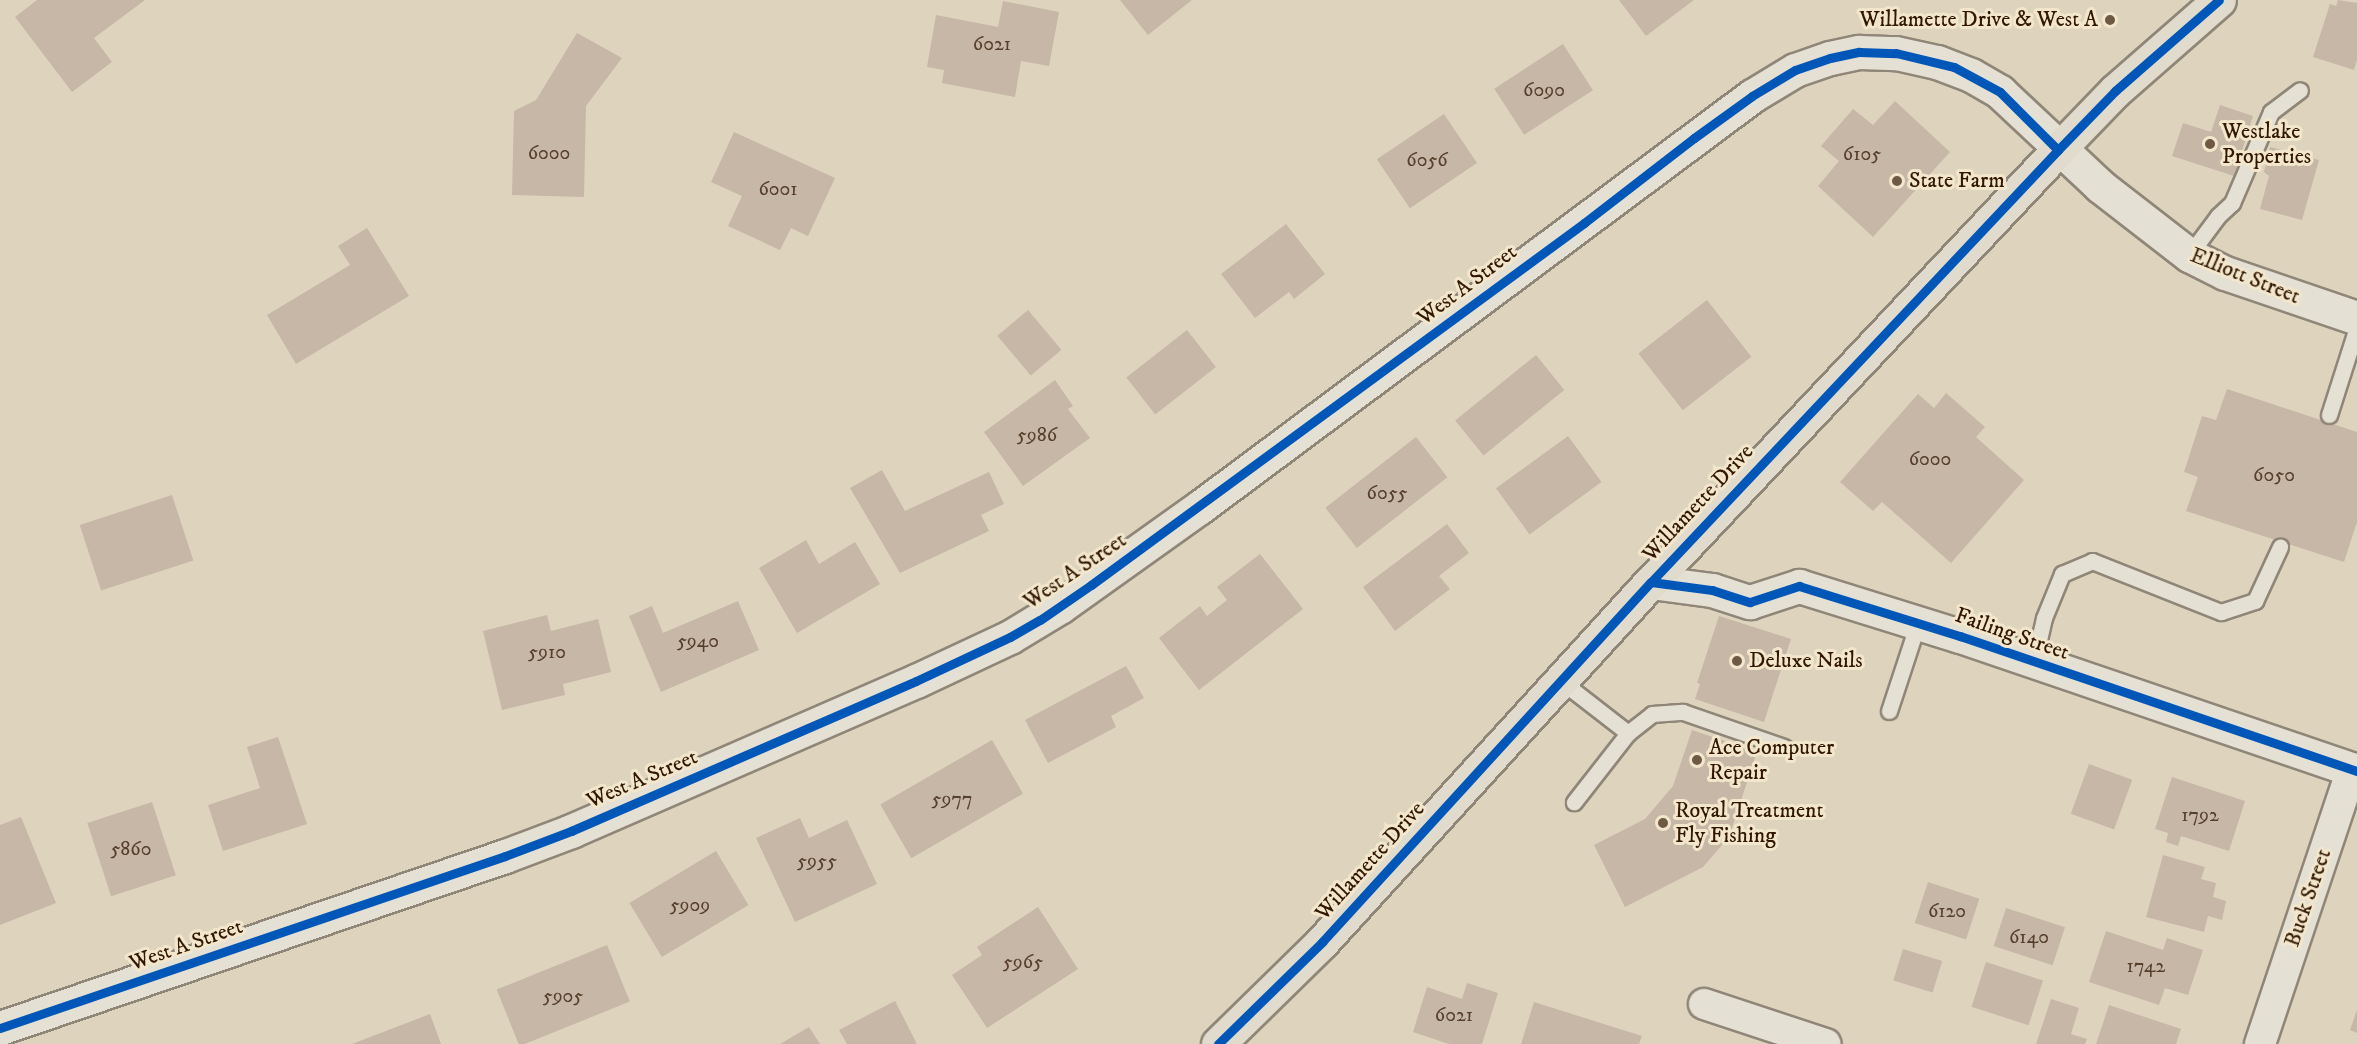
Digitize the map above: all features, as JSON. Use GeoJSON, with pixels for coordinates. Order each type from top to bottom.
{"type":"FeatureCollection","features":[{"type":"Feature","properties":{"kind":"main road","name":"Willamette Drive"},"geometry":{"type":"LineString","coordinates":[[1218,1044],[1322,942],[1652,582],[2058,150],[2115,91],[2219,0]]}},
{"type":"Feature","properties":{"kind":"street","name":"West A Street"},"geometry":{"type":"LineString","coordinates":[[0,1028],[505,856],[571,831],[905,686],[1010,637],[1041,620],[1100,579],[1575,230],[1694,138],[1752,96],[1796,70],[1830,58],[1859,52],[1896,54],[1937,62],[1971,75],[2000,92],[2058,150]]}},
{"type":"Feature","properties":{"kind":"street","name":"Elliott Street"},"geometry":{"type":"LineString","coordinates":[[2058,150],[2100,186],[2189,255],[2225,273],[2357,318]]}},
{"type":"Feature","properties":{"kind":"street","name":"Failing Street"},"geometry":{"type":"LineString","coordinates":[[1652,582],[1712,590],[1750,602],[1798,586],[2355,764]]}},
{"type":"Feature","properties":{"kind":"street","name":"Buck Street"},"geometry":{"type":"LineString","coordinates":[[2260,1044],[2355,764]]}},
{"type":"Feature","properties":{"kind":"street"},"geometry":{"type":"LineString","coordinates":[[1704,1004],[1826,1044]]}},
{"type":"Feature","properties":{"kind":"lane"},"geometry":{"type":"LineString","coordinates":[[2189,255],[2218,216],[2232,203],[2271,112],[2300,90]]}},
{"type":"Feature","properties":{"kind":"lane"},"geometry":{"type":"LineString","coordinates":[[2329,415],[2357,327]]}},
{"type":"Feature","properties":{"kind":"lane"},"geometry":{"type":"LineString","coordinates":[[2034,662],[2044,618],[2062,574],[2092,561],[2221,612],[2255,601],[2280,547]]}},
{"type":"Feature","properties":{"kind":"lane"},"geometry":{"type":"LineString","coordinates":[[1889,711],[1918,623]]}},
{"type":"Feature","properties":{"kind":"lane"},"geometry":{"type":"LineString","coordinates":[[1561,681],[1628,733]]}},
{"type":"Feature","properties":{"kind":"lane"},"geometry":{"type":"LineString","coordinates":[[1574,802],[1628,733],[1652,714],[1683,712],[1784,747]]}},
{"type":"Feature","properties":{"kind":"building"},"geometry":{"type":"Polygon","coordinates":[[[37,0],[145,0],[94,38],[112,62],[72,92],[15,17],[37,0]]]}},
{"type":"Feature","properties":{"kind":"building"},"geometry":{"type":"Polygon","coordinates":[[[1120,0],[1192,0],[1148,35],[1120,0]]]}},
{"type":"Feature","properties":{"kind":"building"},"geometry":{"type":"Polygon","coordinates":[[[1619,0],[1694,0],[1646,36],[1619,0]]]}},
{"type":"Feature","properties":{"kind":"building"},"geometry":{"type":"Polygon","coordinates":[[[2338,0],[2357,3],[2357,60],[2354,70],[2313,57],[2330,4],[2336,6],[2338,0]]]}},
{"type":"Feature","properties":{"kind":"building"},"geometry":{"type":"Polygon","coordinates":[[[1003,1],[1059,12],[1049,66],[1021,61],[1015,97],[942,83],[944,70],[927,67],[936,15],[998,27],[1003,1]]]}},
{"type":"Feature","properties":{"kind":"building"},"geometry":{"type":"Polygon","coordinates":[[[577,33],[622,58],[586,106],[584,197],[512,195],[514,111],[536,100],[577,33]]]}},
{"type":"Feature","properties":{"kind":"building"},"geometry":{"type":"Polygon","coordinates":[[[1563,44],[1593,90],[1524,135],[1494,89],[1563,44]]]}},
{"type":"Feature","properties":{"kind":"building"},"geometry":{"type":"Polygon","coordinates":[[[1895,101],[1950,152],[1873,237],[1818,186],[1839,161],[1821,146],[1853,109],[1873,125],[1895,101]]]}},
{"type":"Feature","properties":{"kind":"building","name":"Westlake Properties"},"geometry":{"type":"Polygon","coordinates":[[[2220,105],[2253,116],[2234,176],[2172,156],[2183,123],[2211,132],[2220,105]]]}},
{"type":"Feature","properties":{"kind":"building"},"geometry":{"type":"Polygon","coordinates":[[[1444,114],[1477,163],[1410,208],[1377,159],[1444,114]]]}},
{"type":"Feature","properties":{"kind":"building"},"geometry":{"type":"Polygon","coordinates":[[[734,132],[835,178],[808,236],[791,228],[780,250],[728,226],[742,196],[711,182],[734,132]]]}},
{"type":"Feature","properties":{"kind":"building"},"geometry":{"type":"Polygon","coordinates":[[[2270,147],[2319,160],[2302,220],[2260,209],[2269,176],[2264,172],[2270,147]]]}},
{"type":"Feature","properties":{"kind":"building"},"geometry":{"type":"Polygon","coordinates":[[[1286,224],[1325,274],[1294,299],[1289,292],[1255,318],[1221,274],[1286,224]]]}},
{"type":"Feature","properties":{"kind":"building"},"geometry":{"type":"Polygon","coordinates":[[[367,228],[409,296],[296,364],[267,315],[350,265],[338,246],[367,228]]]}},
{"type":"Feature","properties":{"kind":"building"},"geometry":{"type":"Polygon","coordinates":[[[1707,300],[1751,357],[1683,410],[1638,354],[1707,300]]]}},
{"type":"Feature","properties":{"kind":"building"},"geometry":{"type":"Polygon","coordinates":[[[1028,310],[1061,350],[1031,376],[997,336],[1028,310]]]}},
{"type":"Feature","properties":{"kind":"building"},"geometry":{"type":"Polygon","coordinates":[[[1187,330],[1216,367],[1155,414],[1126,377],[1187,330]]]}},
{"type":"Feature","properties":{"kind":"building"},"geometry":{"type":"Polygon","coordinates":[[[1536,355],[1564,390],[1483,455],[1455,420],[1536,355]]]}},
{"type":"Feature","properties":{"kind":"building"},"geometry":{"type":"Polygon","coordinates":[[[1055,380],[1073,406],[1068,409],[1090,438],[1023,486],[984,432],[1055,380]]]}},
{"type":"Feature","properties":{"kind":"building"},"geometry":{"type":"Polygon","coordinates":[[[2227,389],[2357,432],[2357,522],[2344,562],[2186,511],[2198,477],[2184,472],[2202,416],[2216,420],[2227,389]]]}},
{"type":"Feature","properties":{"kind":"building"},"geometry":{"type":"Polygon","coordinates":[[[1946,393],[1985,427],[1976,437],[2024,480],[1951,563],[1882,502],[1873,511],[1840,482],[1918,394],[1934,408],[1946,393]]]}},
{"type":"Feature","properties":{"kind":"building"},"geometry":{"type":"Polygon","coordinates":[[[1568,436],[1602,482],[1530,534],[1496,488],[1568,436]]]}},
{"type":"Feature","properties":{"kind":"building"},"geometry":{"type":"Polygon","coordinates":[[[1416,437],[1447,477],[1357,548],[1325,508],[1416,437]]]}},
{"type":"Feature","properties":{"kind":"building"},"geometry":{"type":"Polygon","coordinates":[[[882,470],[905,511],[989,472],[1004,504],[981,515],[989,531],[900,573],[850,488],[882,470]]]}},
{"type":"Feature","properties":{"kind":"building"},"geometry":{"type":"Polygon","coordinates":[[[172,495],[193,561],[101,591],[80,525],[172,495]]]}},
{"type":"Feature","properties":{"kind":"building"},"geometry":{"type":"Polygon","coordinates":[[[1447,524],[1469,553],[1439,576],[1450,589],[1395,631],[1363,587],[1447,524]]]}},
{"type":"Feature","properties":{"kind":"building"},"geometry":{"type":"Polygon","coordinates":[[[806,540],[819,564],[855,542],[880,584],[797,633],[759,568],[806,540]]]}},
{"type":"Feature","properties":{"kind":"building"},"geometry":{"type":"Polygon","coordinates":[[[1260,554],[1303,609],[1199,690],[1159,638],[1200,606],[1207,616],[1227,600],[1217,587],[1260,554]]]}},
{"type":"Feature","properties":{"kind":"building"},"geometry":{"type":"Polygon","coordinates":[[[738,601],[759,650],[661,692],[629,616],[652,606],[663,633],[738,601]]]}},
{"type":"Feature","properties":{"kind":"building"},"geometry":{"type":"Polygon","coordinates":[[[547,615],[551,631],[598,619],[611,672],[563,684],[565,695],[502,710],[483,631],[547,615]]]}},
{"type":"Feature","properties":{"kind":"building"},"geometry":{"type":"Polygon","coordinates":[[[1719,616],[1791,639],[1764,722],[1695,699],[1700,684],[1697,683],[1719,616]]]}},
{"type":"Feature","properties":{"kind":"building"},"geometry":{"type":"Polygon","coordinates":[[[1126,666],[1144,698],[1111,716],[1116,727],[1048,763],[1025,720],[1126,666]]]}},
{"type":"Feature","properties":{"kind":"building"},"geometry":{"type":"Polygon","coordinates":[[[1692,730],[1757,752],[1729,837],[1703,867],[1625,907],[1594,845],[1645,819],[1673,786],[1692,730]]]}},
{"type":"Feature","properties":{"kind":"building"},"geometry":{"type":"Polygon","coordinates":[[[278,737],[307,824],[223,851],[208,805],[260,788],[247,747],[278,737]]]}},
{"type":"Feature","properties":{"kind":"building"},"geometry":{"type":"Polygon","coordinates":[[[992,740],[1023,794],[911,858],[880,804],[992,740]]]}},
{"type":"Feature","properties":{"kind":"building"},"geometry":{"type":"Polygon","coordinates":[[[2089,764],[2132,780],[2114,830],[2071,814],[2089,764]]]}},
{"type":"Feature","properties":{"kind":"building"},"geometry":{"type":"Polygon","coordinates":[[[2172,777],[2245,801],[2229,851],[2181,836],[2178,846],[2166,842],[2168,833],[2155,829],[2172,777]]]}},
{"type":"Feature","properties":{"kind":"building"},"geometry":{"type":"Polygon","coordinates":[[[152,802],[176,875],[111,896],[87,823],[152,802]]]}},
{"type":"Feature","properties":{"kind":"building"},"geometry":{"type":"Polygon","coordinates":[[[21,817],[56,903],[0,925],[0,825],[21,817]]]}},
{"type":"Feature","properties":{"kind":"building"},"geometry":{"type":"Polygon","coordinates":[[[800,818],[809,838],[847,820],[877,884],[795,922],[756,838],[800,818]]]}},
{"type":"Feature","properties":{"kind":"building"},"geometry":{"type":"Polygon","coordinates":[[[716,851],[748,905],[662,957],[629,903],[716,851]]]}},
{"type":"Feature","properties":{"kind":"building"},"geometry":{"type":"Polygon","coordinates":[[[2163,855],[2205,867],[2201,879],[2216,883],[2213,897],[2226,901],[2222,920],[2208,916],[2204,932],[2146,917],[2163,855]]]}},
{"type":"Feature","properties":{"kind":"building"},"geometry":{"type":"Polygon","coordinates":[[[1928,882],[1979,899],[1966,940],[1915,923],[1928,882]]]}},
{"type":"Feature","properties":{"kind":"building"},"geometry":{"type":"Polygon","coordinates":[[[1038,907],[1078,969],[987,1028],[952,975],[982,955],[977,947],[1038,907]]]}},
{"type":"Feature","properties":{"kind":"building"},"geometry":{"type":"Polygon","coordinates":[[[2006,908],[2065,927],[2053,965],[1994,946],[2006,908]]]}},
{"type":"Feature","properties":{"kind":"building"},"geometry":{"type":"Polygon","coordinates":[[[2106,931],[2163,950],[2167,938],[2203,950],[2188,995],[2165,988],[2159,1005],[2089,982],[2106,931]]]}},
{"type":"Feature","properties":{"kind":"building"},"geometry":{"type":"Polygon","coordinates":[[[607,945],[630,1002],[525,1044],[519,1044],[497,990],[607,945]]]}},
{"type":"Feature","properties":{"kind":"building"},"geometry":{"type":"Polygon","coordinates":[[[1903,949],[1942,961],[1933,993],[1893,981],[1903,949]]]}},
{"type":"Feature","properties":{"kind":"building"},"geometry":{"type":"Polygon","coordinates":[[[1986,962],[2043,981],[2029,1025],[1971,1007],[1986,962]]]}},
{"type":"Feature","properties":{"kind":"building"},"geometry":{"type":"Polygon","coordinates":[[[1467,983],[1498,993],[1482,1044],[1449,1044],[1413,1032],[1427,987],[1462,999],[1467,983]]]}},
{"type":"Feature","properties":{"kind":"building"},"geometry":{"type":"Polygon","coordinates":[[[2051,999],[2079,1008],[2071,1034],[2087,1039],[2085,1044],[2036,1044],[2051,999]]]}},
{"type":"Feature","properties":{"kind":"building"},"geometry":{"type":"Polygon","coordinates":[[[895,1001],[917,1044],[847,1044],[839,1030],[895,1001]]]}},
{"type":"Feature","properties":{"kind":"building"},"geometry":{"type":"Polygon","coordinates":[[[1534,1002],[1642,1036],[1639,1044],[1521,1044],[1534,1002]]]}},
{"type":"Feature","properties":{"kind":"building"},"geometry":{"type":"Polygon","coordinates":[[[2109,1005],[2181,1029],[2176,1044],[2096,1044],[2109,1005]]]}},
{"type":"Feature","properties":{"kind":"building"},"geometry":{"type":"Polygon","coordinates":[[[2357,1010],[2357,1033],[2350,1030],[2357,1010]]]}},
{"type":"Feature","properties":{"kind":"building"},"geometry":{"type":"Polygon","coordinates":[[[430,1014],[441,1044],[352,1044],[430,1014]]]}},
{"type":"Feature","properties":{"kind":"building"},"geometry":{"type":"Polygon","coordinates":[[[809,1027],[820,1044],[780,1044],[809,1027]]]}},
{"type":"Feature","properties":{"kind":"cycle path"},"geometry":{"type":"LineString","coordinates":[[1218,1044],[1322,942],[1651,582],[2058,150],[2115,91],[2219,0]]}},
{"type":"Feature","properties":{"kind":"cycle path"},"geometry":{"type":"LineString","coordinates":[[0,1028],[505,856],[571,831],[916,681],[1010,637],[1040,620],[1091,585],[1584,223],[1694,138],[1752,96],[1795,70],[1830,58],[1859,52],[1896,53],[1954,67],[2000,92],[2058,150]]}},
{"type":"Feature","properties":{"kind":"cycle path"},"geometry":{"type":"LineString","coordinates":[[1651,582],[1712,590],[1750,602],[1799,586],[1960,636],[2357,771]]}},
{"type":"Feature","properties":{"kind":"place","name":"Willamette Drive & West A"},"geometry":{"type":"Point","coordinates":[2110,20]}},
{"type":"Feature","properties":{"kind":"place","name":"Westlake Properties"},"geometry":{"type":"Point","coordinates":[2210,144]}},
{"type":"Feature","properties":{"kind":"place","name":"State Farm"},"geometry":{"type":"Point","coordinates":[1897,181]}},
{"type":"Feature","properties":{"kind":"place","name":"Deluxe Nails"},"geometry":{"type":"Point","coordinates":[1737,661]}},
{"type":"Feature","properties":{"kind":"place","name":"Ace Computer Repair"},"geometry":{"type":"Point","coordinates":[1697,760]}},
{"type":"Feature","properties":{"kind":"place","name":"Royal Treatment Fly Fishing"},"geometry":{"type":"Point","coordinates":[1663,823]}}]}
